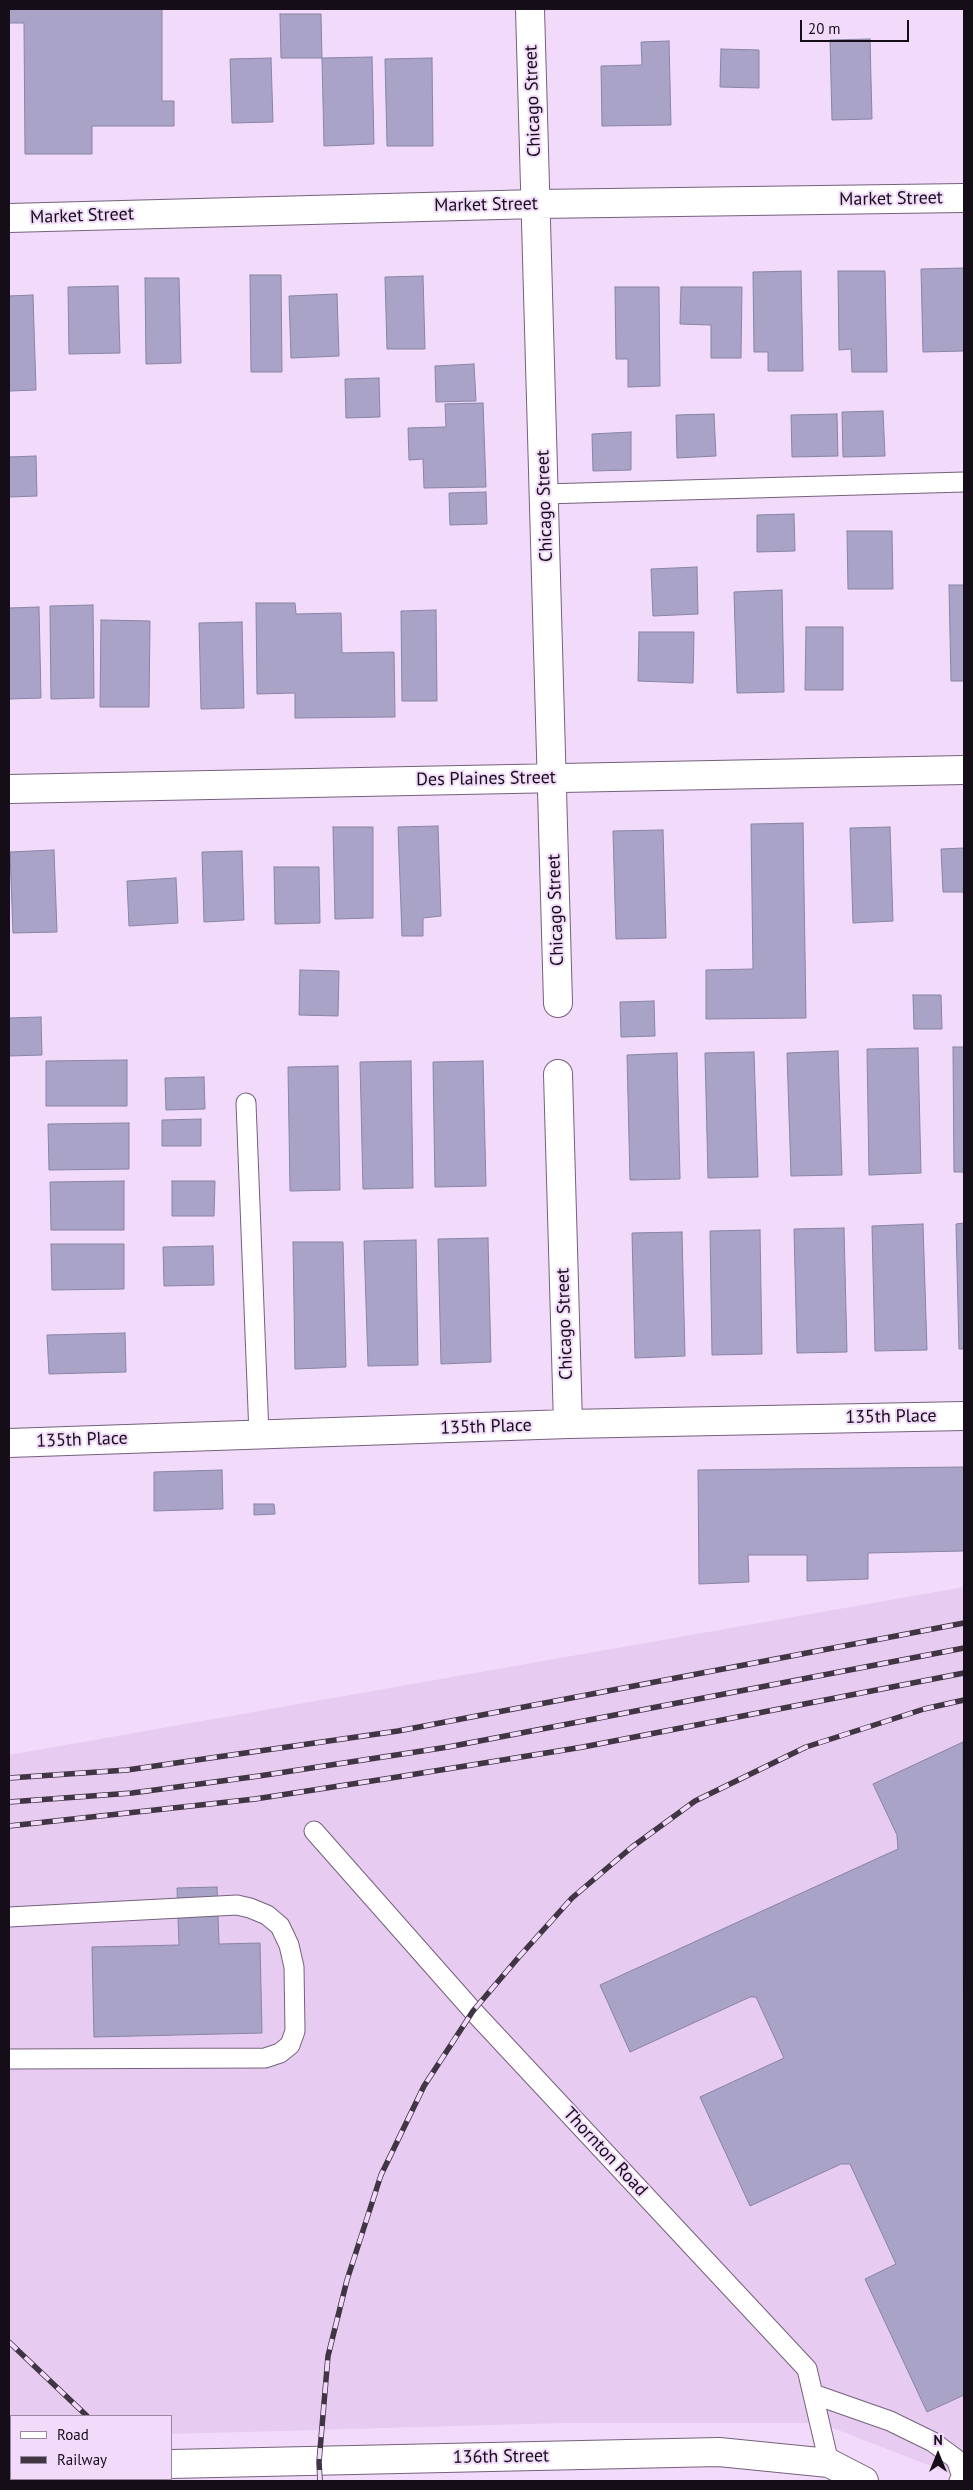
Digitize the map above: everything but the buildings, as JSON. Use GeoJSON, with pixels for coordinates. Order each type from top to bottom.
{"type":"FeatureCollection","features":[{"type":"Feature","properties":{"kind":"street","name":"Chicago Street"},"geometry":{"type":"LineString","coordinates":[[530,9],[537,204],[558,1002]]}},
{"type":"Feature","properties":{"kind":"street","name":"Market Street"},"geometry":{"type":"LineString","coordinates":[[9,218],[537,204],[964,198]]}},
{"type":"Feature","properties":{"kind":"street","name":"Des Plaines Street"},"geometry":{"type":"LineString","coordinates":[[9,789],[964,770]]}},
{"type":"Feature","properties":{"kind":"street","name":"Chicago Street"},"geometry":{"type":"LineString","coordinates":[[558,1074],[568,1424]]}},
{"type":"Feature","properties":{"kind":"street","name":"135th Place"},"geometry":{"type":"LineString","coordinates":[[9,1442],[568,1424],[964,1416]]}},
{"type":"Feature","properties":{"kind":"street","name":"136th Street"},"geometry":{"type":"LineString","coordinates":[[172,2464],[719,2452],[829,2464]]}},
{"type":"Feature","properties":{"kind":"street"},"geometry":{"type":"LineString","coordinates":[[829,2464],[864,2481]]}},
{"type":"Feature","properties":{"kind":"lane"},"geometry":{"type":"LineString","coordinates":[[544,494],[964,482]]}},
{"type":"Feature","properties":{"kind":"lane"},"geometry":{"type":"LineString","coordinates":[[246,1103],[259,1435]]}},
{"type":"Feature","properties":{"kind":"lane","name":"Thornton Road"},"geometry":{"type":"LineString","coordinates":[[314,1832],[474,2011],[807,2369],[829,2464]]}},
{"type":"Feature","properties":{"kind":"lane"},"geometry":{"type":"LineString","coordinates":[[9,1917],[237,1905],[250,1908],[267,1915],[280,1926],[289,1945],[294,1967],[295,2031],[290,2045],[280,2053],[265,2058],[9,2059]]}},
{"type":"Feature","properties":{"kind":"lane"},"geometry":{"type":"LineString","coordinates":[[813,2394],[890,2421],[932,2442],[956,2459],[962,2477],[959,2481]]}},
{"type":"Feature","properties":{"kind":"shaded area"},"geometry":{"type":"Polygon","coordinates":[[[964,1587],[964,2479],[820,2423],[562,2423],[172,2434],[172,2415],[10,2415],[9,2439],[9,1755],[964,1587]]]}},
{"type":"Feature","properties":{"kind":"railway"},"geometry":{"type":"LineString","coordinates":[[9,1778],[127,1770],[398,1731],[964,1623]]}},
{"type":"Feature","properties":{"kind":"railway"},"geometry":{"type":"LineString","coordinates":[[9,1802],[132,1793],[448,1747],[964,1648]]}},
{"type":"Feature","properties":{"kind":"railway"},"geometry":{"type":"LineString","coordinates":[[9,1826],[255,1799],[391,1778],[583,1747],[964,1673]]}},
{"type":"Feature","properties":{"kind":"railway"},"geometry":{"type":"LineString","coordinates":[[320,2481],[319,2462],[328,2356],[347,2280],[381,2175],[424,2086],[473,2011],[572,1898],[632,1847],[695,1801],[806,1747],[924,1709],[964,1700]]}},
{"type":"Feature","properties":{"kind":"railway"},"geometry":{"type":"LineString","coordinates":[[9,2342],[86,2415]]}}]}
